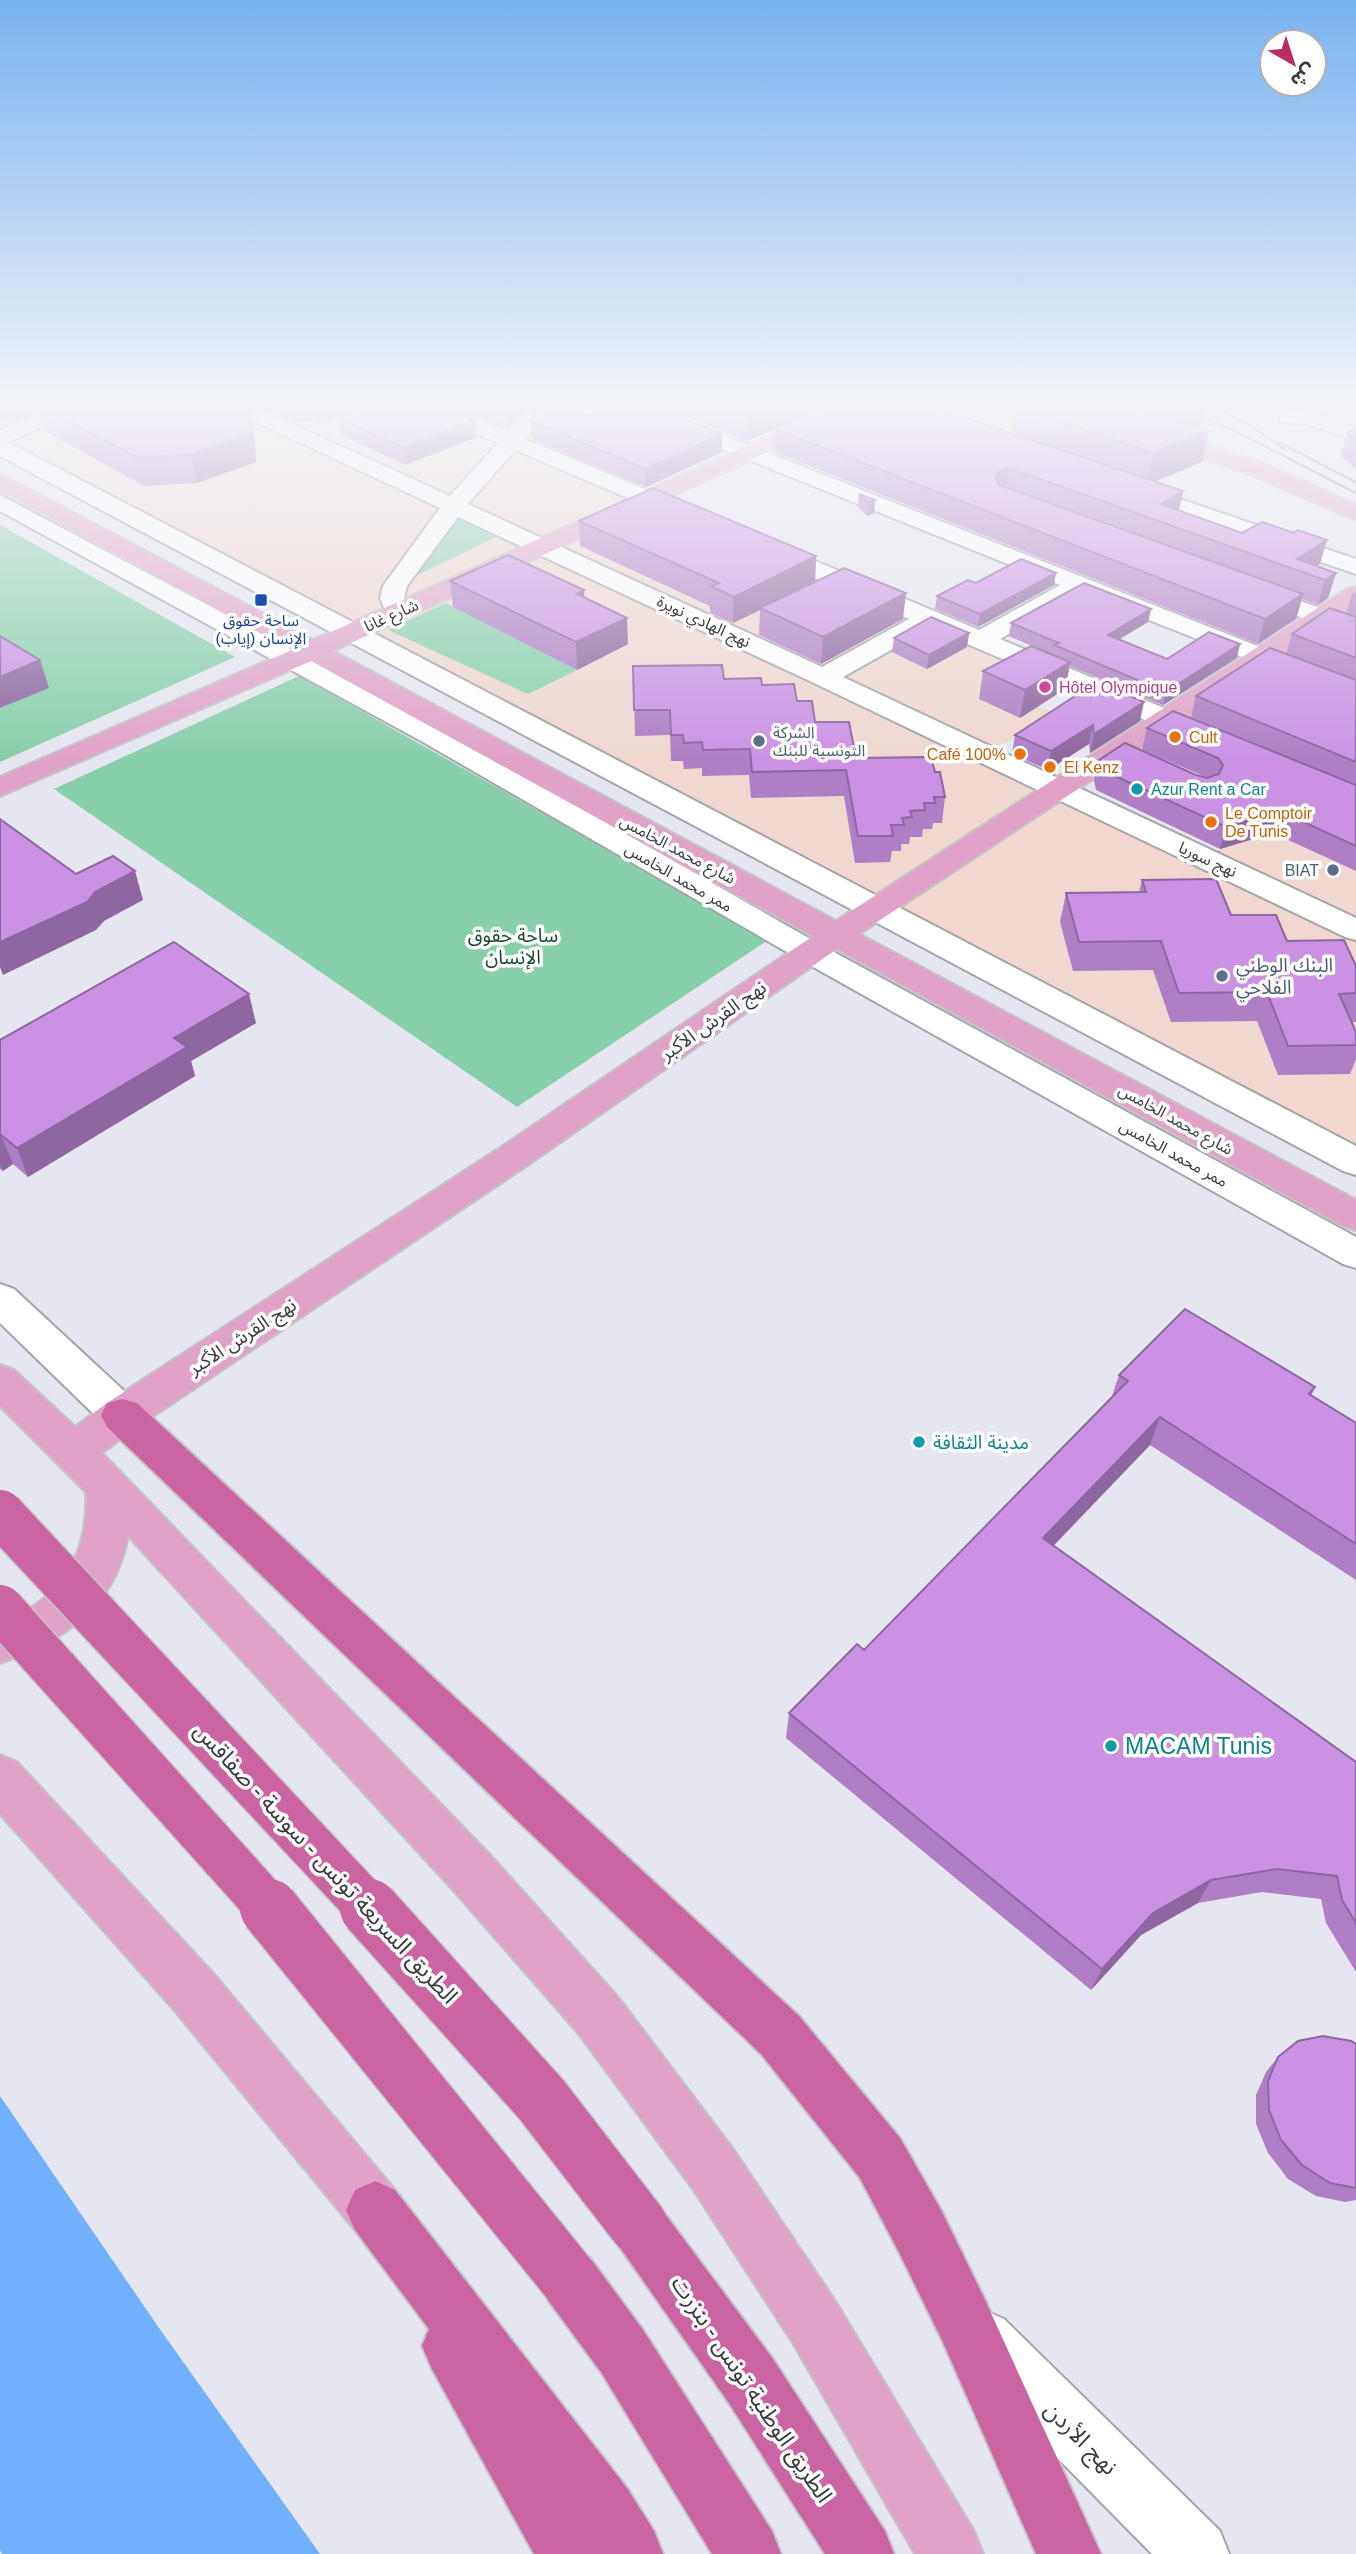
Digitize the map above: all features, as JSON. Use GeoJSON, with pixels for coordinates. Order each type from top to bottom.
{"type":"FeatureCollection","features":[{"type":"Feature","properties":{"kind":"highway"},"geometry":{"type":"LineString","coordinates":[[122,1415],[780,2035],[880,2158],[920,2231],[964,2322],[1069,2554]]}},
{"type":"Feature","properties":{"kind":"highway","name":"الطريق السريعة تونس - سوسة - صفاقس"},"geometry":{"type":"LineString","coordinates":[[0,1513],[390,1930],[533,2089],[639,2226]]}},
{"type":"Feature","properties":{"kind":"highway"},"geometry":{"type":"LineString","coordinates":[[0,1608],[289,1930],[569,2279],[622,2351],[749,2554]]}},
{"type":"Feature","properties":{"kind":"highway"},"geometry":{"type":"LineString","coordinates":[[374,2210],[569,2554]]}},
{"type":"Feature","properties":{"kind":"highway"},"geometry":{"type":"LineString","coordinates":[[374,2210],[604,2511],[631,2554]]}},
{"type":"Feature","properties":{"kind":"highway","name":"الطريق الوطنية تونس - بنزرت"},"geometry":{"type":"LineString","coordinates":[[639,2226],[751,2381],[862,2554]]}},
{"type":"Feature","properties":{"kind":"main road","name":"شارع محمد الخامس"},"geometry":{"type":"LineString","coordinates":[[82,523],[321,647]]}},
{"type":"Feature","properties":{"kind":"main road","name":"شارع محمد الخامس"},"geometry":{"type":"LineString","coordinates":[[100,523],[321,647]]}},
{"type":"Feature","properties":{"kind":"main road","name":"شارع غانا"},"geometry":{"type":"LineString","coordinates":[[0,787],[321,647],[593,523]]}},
{"type":"Feature","properties":{"kind":"main road","name":"نهج القرش الأكبر"},"geometry":{"type":"LineString","coordinates":[[90,1468],[122,1415],[513,1157],[844,930],[1059,789],[1130,756],[1165,719],[1356,594]]}},
{"type":"Feature","properties":{"kind":"main road","name":"شارع محمد الخامس"},"geometry":{"type":"LineString","coordinates":[[844,930],[1356,1193]]}},
{"type":"Feature","properties":{"kind":"main road","name":"شارع محمد الخامس"},"geometry":{"type":"LineString","coordinates":[[844,930],[1356,1217]]}},
{"type":"Feature","properties":{"kind":"main road"},"geometry":{"type":"LineString","coordinates":[[0,1381],[90,1468],[472,1873],[598,2015],[713,2169],[799,2300],[951,2554]]}},
{"type":"Feature","properties":{"kind":"main road"},"geometry":{"type":"LineString","coordinates":[[0,1643],[18,1637],[46,1621],[83,1589],[102,1557],[107,1540],[90,1468]]}},
{"type":"Feature","properties":{"kind":"main road"},"geometry":{"type":"LineString","coordinates":[[0,1778],[194,1992],[374,2210]]}},
{"type":"Feature","properties":{"kind":"street","name":"ممر محمد الخامس"},"geometry":{"type":"LineString","coordinates":[[47,523],[321,647],[444,743],[844,930],[1356,1254]]}},
{"type":"Feature","properties":{"kind":"street","name":"شارع محمد الخامس"},"geometry":{"type":"LineString","coordinates":[[122,523],[321,647],[844,930],[1356,1162]]}},
{"type":"Feature","properties":{"kind":"street"},"geometry":{"type":"LineString","coordinates":[[397,612],[392,598],[395,586],[441,523]]}},
{"type":"Feature","properties":{"kind":"street","name":"نهج الهادي نويرة"},"geometry":{"type":"LineString","coordinates":[[490,523],[1059,789]]}},
{"type":"Feature","properties":{"kind":"street"},"geometry":{"type":"LineString","coordinates":[[923,523],[1356,694]]}},
{"type":"Feature","properties":{"kind":"street"},"geometry":{"type":"LineString","coordinates":[[935,528],[947,523]]}},
{"type":"Feature","properties":{"kind":"street"},"geometry":{"type":"LineString","coordinates":[[1228,523],[1356,567]]}},
{"type":"Feature","properties":{"kind":"street"},"geometry":{"type":"LineString","coordinates":[[744,539],[1228,746]]}},
{"type":"Feature","properties":{"kind":"street"},"geometry":{"type":"LineString","coordinates":[[818,593],[842,581]]}},
{"type":"Feature","properties":{"kind":"street"},"geometry":{"type":"LineString","coordinates":[[1228,582],[1356,630]]}},
{"type":"Feature","properties":{"kind":"street"},"geometry":{"type":"LineString","coordinates":[[980,640],[1077,584]]}},
{"type":"Feature","properties":{"kind":"street"},"geometry":{"type":"LineString","coordinates":[[823,677],[929,618]]}},
{"type":"Feature","properties":{"kind":"street"},"geometry":{"type":"LineString","coordinates":[[734,635],[758,623]]}},
{"type":"Feature","properties":{"kind":"street"},"geometry":{"type":"LineString","coordinates":[[1068,703],[1091,688]]}},
{"type":"Feature","properties":{"kind":"street"},"geometry":{"type":"LineString","coordinates":[[986,754],[1010,739]]}},
{"type":"Feature","properties":{"kind":"street","name":"نهج سوريا"},"geometry":{"type":"LineString","coordinates":[[1059,789],[1356,930]]}},
{"type":"Feature","properties":{"kind":"street"},"geometry":{"type":"LineString","coordinates":[[0,1299],[122,1415]]}},
{"type":"Feature","properties":{"kind":"street","name":"نهج الأردن"},"geometry":{"type":"LineString","coordinates":[[964,2322],[1198,2554]]}},
{"type":"Feature","properties":{"kind":"shaded area"},"geometry":{"type":"Polygon","coordinates":[[[161,523],[700,523],[918,616],[809,678],[1198,862],[1220,849],[1249,839],[1356,815],[1356,1150],[506,705],[677,619],[518,545],[347,621],[161,523]]]}},
{"type":"Feature","properties":{"kind":"shaded area"},"geometry":{"type":"Polygon","coordinates":[[[518,545],[678,619],[506,705],[347,621],[518,545]]]}},
{"type":"Feature","properties":{"kind":"shaded area"},"geometry":{"type":"Polygon","coordinates":[[[918,616],[1034,666],[998,688],[1053,713],[982,758],[808,678],[918,616]]]}},
{"type":"Feature","properties":{"kind":"green space"},"geometry":{"type":"Polygon","coordinates":[[[453,523],[473,523],[494,533],[496,537],[411,578],[453,523]]]}},
{"type":"Feature","properties":{"kind":"green space"},"geometry":{"type":"Polygon","coordinates":[[[0,525],[235,657],[0,762],[0,525]]]}},
{"type":"Feature","properties":{"kind":"green space"},"geometry":{"type":"Polygon","coordinates":[[[446,603],[577,670],[528,694],[388,630],[446,603]]]}},
{"type":"Feature","properties":{"kind":"green space","name":"ساحة حقوق الإنسان"},"geometry":{"type":"Polygon","coordinates":[[[299,676],[768,940],[517,1107],[54,789],[299,676]]]}},
{"type":"Feature","properties":{"kind":"water"},"geometry":{"type":"Polygon","coordinates":[[[0,2096],[159,2328],[320,2554],[2,2554],[0,2096]]]}},
{"type":"Feature","properties":{"kind":"building"},"geometry":{"type":"Polygon","coordinates":[[[584,523],[737,523],[816,556],[734,597],[711,586],[719,583],[584,523]]]}},
{"type":"Feature","properties":{"kind":"building"},"geometry":{"type":"Polygon","coordinates":[[[1018,523],[1106,523],[1303,594],[1265,619],[1018,523]]]}},
{"type":"Feature","properties":{"kind":"building"},"geometry":{"type":"Polygon","coordinates":[[[1165,523],[1215,523],[1242,533],[1260,523],[1265,523],[1327,540],[1297,559],[1336,573],[1325,580],[1165,523]]]}},
{"type":"Feature","properties":{"kind":"building"},"geometry":{"type":"Polygon","coordinates":[[[508,555],[584,590],[577,594],[627,618],[576,642],[450,581],[508,555]]]}},
{"type":"Feature","properties":{"kind":"building"},"geometry":{"type":"Polygon","coordinates":[[[1021,559],[1056,573],[980,614],[937,596],[968,580],[976,583],[1021,559]]]}},
{"type":"Feature","properties":{"kind":"building"},"geometry":{"type":"Polygon","coordinates":[[[844,568],[906,593],[823,637],[760,608],[844,568]]]}},
{"type":"Feature","properties":{"kind":"building"},"geometry":{"type":"Polygon","coordinates":[[[1084,583],[1151,609],[1108,635],[1167,659],[1209,632],[1240,644],[1166,692],[1054,645],[1059,643],[1011,623],[1084,583]]]}},
{"type":"Feature","properties":{"kind":"building"},"geometry":{"type":"Polygon","coordinates":[[[1330,608],[1356,617],[1356,658],[1292,634],[1330,608]]]}},
{"type":"Feature","properties":{"kind":"building"},"geometry":{"type":"Polygon","coordinates":[[[931,617],[969,633],[929,655],[894,638],[931,617]]]}},
{"type":"Feature","properties":{"kind":"building"},"geometry":{"type":"Polygon","coordinates":[[[0,636],[40,660],[0,677],[0,636]]]}},
{"type":"Feature","properties":{"kind":"building"},"geometry":{"type":"Polygon","coordinates":[[[1031,646],[1070,662],[1025,690],[983,671],[1031,646]]]}},
{"type":"Feature","properties":{"kind":"building"},"geometry":{"type":"Polygon","coordinates":[[[1270,648],[1356,680],[1356,762],[1196,696],[1270,648]]]}},
{"type":"Feature","properties":{"kind":"building"},"geometry":{"type":"Polygon","coordinates":[[[722,665],[724,679],[761,678],[762,685],[794,684],[797,701],[812,701],[815,722],[849,722],[856,758],[931,757],[935,772],[940,772],[945,797],[934,797],[935,803],[924,803],[925,810],[910,811],[912,817],[902,818],[904,825],[891,825],[893,836],[858,836],[846,770],[752,772],[750,749],[703,750],[702,742],[684,743],[683,735],[671,735],[670,710],[634,710],[633,666],[722,665]]]}},
{"type":"Feature","properties":{"kind":"building"},"geometry":{"type":"Polygon","coordinates":[[[1097,682],[1144,702],[1094,734],[1093,725],[1051,751],[1015,735],[1097,682]]]}},
{"type":"Feature","properties":{"kind":"building"},"geometry":{"type":"Polygon","coordinates":[[[1173,711],[1356,785],[1356,846],[1280,811],[1226,827],[1100,769],[1099,760],[1125,743],[1196,775],[1207,778],[1219,774],[1223,765],[1218,758],[1147,728],[1173,711]]]}},
{"type":"Feature","properties":{"kind":"building"},"geometry":{"type":"Polygon","coordinates":[[[0,819],[76,874],[113,856],[135,871],[95,892],[87,902],[0,942],[0,819]]]}},
{"type":"Feature","properties":{"kind":"building"},"geometry":{"type":"Polygon","coordinates":[[[1216,879],[1231,915],[1276,915],[1287,941],[1344,940],[1356,966],[1356,993],[1339,994],[1356,1032],[1356,1045],[1288,1046],[1267,992],[1179,993],[1161,941],[1079,942],[1066,893],[1146,892],[1142,880],[1216,879]]]}},
{"type":"Feature","properties":{"kind":"building"},"geometry":{"type":"Polygon","coordinates":[[[174,942],[249,994],[174,1038],[187,1047],[17,1148],[0,1136],[0,1040],[174,942]]]}},
{"type":"Feature","properties":{"kind":"building"},"geometry":{"type":"Polygon","coordinates":[[[1185,1309],[1315,1387],[1309,1394],[1356,1423],[1356,1544],[1160,1417],[1043,1538],[1356,1762],[1356,1923],[1342,1900],[1337,1876],[1277,1869],[1211,1880],[1153,1913],[1102,1969],[789,1713],[857,1644],[864,1650],[1128,1381],[1119,1375],[1185,1309]]]}},
{"type":"Feature","properties":{"kind":"building"},"geometry":{"type":"Polygon","coordinates":[[[1323,2036],[1356,2044],[1356,2188],[1330,2183],[1302,2165],[1281,2140],[1269,2110],[1268,2081],[1278,2057],[1298,2041],[1323,2036]]]}},
{"type":"Feature","properties":{"kind":"place","name":"ساحة حقوق الإنسان (إياب)"},"geometry":{"type":"Point","coordinates":[261,600]}},
{"type":"Feature","properties":{"kind":"place","name":"Hôtel Olympique"},"geometry":{"type":"Point","coordinates":[1045,687]}},
{"type":"Feature","properties":{"kind":"place","name":"Cult"},"geometry":{"type":"Point","coordinates":[1175,737]}},
{"type":"Feature","properties":{"kind":"place","name":"الشركة التونسية للبنك"},"geometry":{"type":"Point","coordinates":[759,741]}},
{"type":"Feature","properties":{"kind":"place","name":"Café 100%"},"geometry":{"type":"Point","coordinates":[1020,754]}},
{"type":"Feature","properties":{"kind":"place","name":"El Kenz"},"geometry":{"type":"Point","coordinates":[1050,767]}},
{"type":"Feature","properties":{"kind":"place","name":"Azur Rent a Car"},"geometry":{"type":"Point","coordinates":[1137,789]}},
{"type":"Feature","properties":{"kind":"place","name":"Le Comptoir De Tunis"},"geometry":{"type":"Point","coordinates":[1211,822]}},
{"type":"Feature","properties":{"kind":"place","name":"BIAT"},"geometry":{"type":"Point","coordinates":[1333,870]}},
{"type":"Feature","properties":{"kind":"place","name":"البنك الوطني الفلاحي"},"geometry":{"type":"Point","coordinates":[1222,976]}},
{"type":"Feature","properties":{"kind":"place","name":"مدينة الثقافة"},"geometry":{"type":"Point","coordinates":[919,1442]}},
{"type":"Feature","properties":{"kind":"place","name":"MACAM Tunis"},"geometry":{"type":"Point","coordinates":[1111,1746]}}]}
